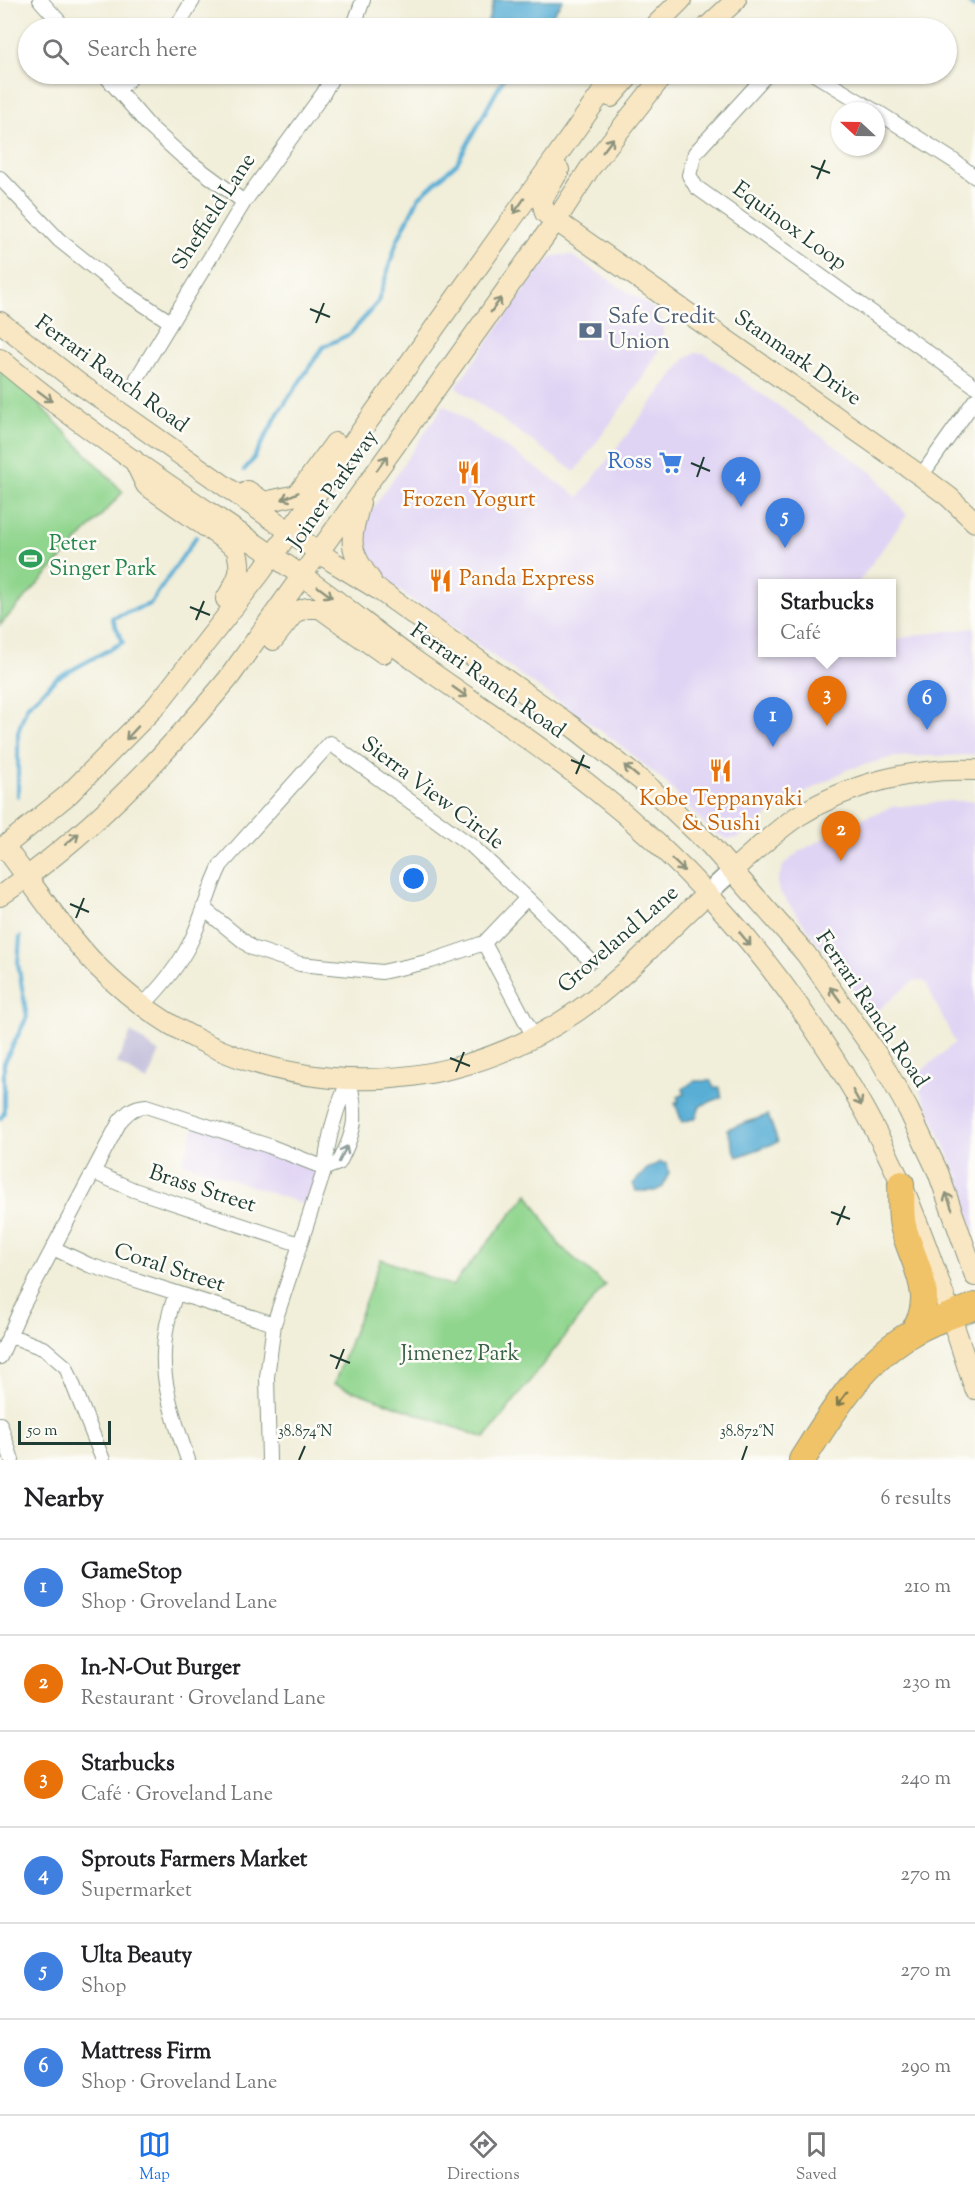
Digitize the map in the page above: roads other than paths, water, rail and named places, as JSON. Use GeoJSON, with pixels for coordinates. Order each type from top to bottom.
{"type":"FeatureCollection","features":[{"type":"Feature","properties":{"kind":"highway"},"geometry":{"type":"LineString","coordinates":[[901,1184],[903,1225],[923,1280],[925,1296],[924,1311],[914,1332]]}},
{"type":"Feature","properties":{"kind":"highway"},"geometry":{"type":"LineString","coordinates":[[802,1460],[856,1380],[876,1358],[914,1332],[975,1306]]}},
{"type":"Feature","properties":{"kind":"main road"},"geometry":{"type":"LineString","coordinates":[[664,18],[681,0]]}},
{"type":"Feature","properties":{"kind":"main road"},"geometry":{"type":"LineString","coordinates":[[717,18],[736,0]]}},
{"type":"Feature","properties":{"kind":"main road","name":"Joiner Parkway"},"geometry":{"type":"LineString","coordinates":[[1,846],[69,794],[157,705],[272,556],[608,84]]}},
{"type":"Feature","properties":{"kind":"main road"},"geometry":{"type":"LineString","coordinates":[[557,219],[545,213],[542,206],[544,194],[624,84]]}},
{"type":"Feature","properties":{"kind":"main road","name":"Joiner Parkway"},"geometry":{"type":"LineString","coordinates":[[0,896],[27,877],[120,798],[187,727],[258,640],[557,219],[590,168],[656,84]]}},
{"type":"Feature","properties":{"kind":"main road","name":"Stanmark Drive"},"geometry":{"type":"LineString","coordinates":[[557,219],[950,497],[975,522]]}},
{"type":"Feature","properties":{"kind":"main road","name":"Ferrari Ranch Road"},"geometry":{"type":"LineString","coordinates":[[0,322],[42,357],[319,553],[379,590],[617,760],[676,812],[734,869],[806,954],[880,1059],[908,1109],[938,1172],[975,1276]]}},
{"type":"Feature","properties":{"kind":"main road","name":"Ferrari Ranch Road"},"geometry":{"type":"LineString","coordinates":[[0,359],[60,407],[303,576],[412,659],[594,788],[650,838],[707,894],[776,978],[817,1033],[875,1130],[901,1184],[951,1316],[975,1389]]}},
{"type":"Feature","properties":{"kind":"main road"},"geometry":{"type":"LineString","coordinates":[[121,413],[140,414],[264,502],[284,500],[297,495],[374,390],[397,378]]}},
{"type":"Feature","properties":{"kind":"main road"},"geometry":{"type":"LineString","coordinates":[[133,458],[146,485],[236,548],[240,561],[240,578],[157,705]]}},
{"type":"Feature","properties":{"kind":"main road"},"geometry":{"type":"LineString","coordinates":[[364,490],[352,533],[351,546],[355,560],[379,590]]}},
{"type":"Feature","properties":{"kind":"main road"},"geometry":{"type":"LineString","coordinates":[[187,727],[210,719],[295,612],[307,608],[320,608],[386,654],[412,659]]}},
{"type":"Feature","properties":{"kind":"main road","name":"Groveland Lane"},"geometry":{"type":"LineString","coordinates":[[734,869],[798,816],[847,792],[899,777],[934,771],[975,770]]}},
{"type":"Feature","properties":{"kind":"main road","name":"Groveland Lane"},"geometry":{"type":"LineString","coordinates":[[1,846],[91,958],[143,1005],[181,1032],[245,1060],[283,1071],[349,1080],[415,1076],[446,1070],[505,1051],[534,1037],[576,1012],[603,991],[707,894]]}},
{"type":"Feature","properties":{"kind":"street"},"geometry":{"type":"LineString","coordinates":[[40,0],[56,18]]}},
{"type":"Feature","properties":{"kind":"street"},"geometry":{"type":"LineString","coordinates":[[182,18],[193,0]]}},
{"type":"Feature","properties":{"kind":"street"},"geometry":{"type":"LineString","coordinates":[[357,18],[363,0]]}},
{"type":"Feature","properties":{"kind":"street"},"geometry":{"type":"LineString","coordinates":[[113,84],[149,126],[182,156],[244,202]]}},
{"type":"Feature","properties":{"kind":"street"},"geometry":{"type":"LineString","coordinates":[[118,90],[124,84]]}},
{"type":"Feature","properties":{"kind":"street","name":"Sheffield Lane"},"geometry":{"type":"LineString","coordinates":[[137,378],[244,202],[328,84]]}},
{"type":"Feature","properties":{"kind":"street","name":"Equinox Loop"},"geometry":{"type":"LineString","coordinates":[[758,84],[695,153],[689,175],[696,187],[975,386]]}},
{"type":"Feature","properties":{"kind":"street"},"geometry":{"type":"LineString","coordinates":[[831,84],[861,102]]}},
{"type":"Feature","properties":{"kind":"street"},"geometry":{"type":"LineString","coordinates":[[885,117],[954,160],[975,177]]}},
{"type":"Feature","properties":{"kind":"street"},"geometry":{"type":"LineString","coordinates":[[0,178],[59,240],[123,291],[170,321]]}},
{"type":"Feature","properties":{"kind":"street"},"geometry":{"type":"LineString","coordinates":[[921,476],[975,400]]}},
{"type":"Feature","properties":{"kind":"street","name":"Sierra View Circle"},"geometry":{"type":"LineString","coordinates":[[203,909],[221,865],[330,743],[473,847],[527,898]]}},
{"type":"Feature","properties":{"kind":"street","name":"Groveland Lane"},"geometry":{"type":"LineString","coordinates":[[707,894],[734,869]]}},
{"type":"Feature","properties":{"kind":"street"},"geometry":{"type":"LineString","coordinates":[[143,1005],[177,966],[191,941],[203,909],[252,948],[300,963],[332,969],[382,972],[431,961],[484,943],[527,898],[591,961]]}},
{"type":"Feature","properties":{"kind":"street"},"geometry":{"type":"LineString","coordinates":[[484,943],[534,1037]]}},
{"type":"Feature","properties":{"kind":"street"},"geometry":{"type":"LineString","coordinates":[[0,1357],[53,1248],[120,1121],[128,1111],[136,1106],[146,1106],[269,1146],[325,1168],[339,1163],[352,1132],[356,1110],[349,1080]]}},
{"type":"Feature","properties":{"kind":"street"},"geometry":{"type":"LineString","coordinates":[[268,1460],[267,1387],[274,1323],[325,1168],[327,1144],[334,1126],[337,1106],[349,1080]]}},
{"type":"Feature","properties":{"kind":"street","name":"Brass Street"},"geometry":{"type":"LineString","coordinates":[[93,1172],[134,1190],[299,1244]]}},
{"type":"Feature","properties":{"kind":"street","name":"Coral Street"},"geometry":{"type":"LineString","coordinates":[[53,1248],[89,1265],[274,1323]]}},
{"type":"Feature","properties":{"kind":"street"},"geometry":{"type":"LineString","coordinates":[[176,1293],[163,1338],[163,1380],[188,1460]]}},
{"type":"Feature","properties":{"kind":"street"},"geometry":{"type":"LineString","coordinates":[[9,1335],[45,1349],[66,1367],[103,1460]]}},
{"type":"Feature","properties":{"kind":"street"},"geometry":{"type":"LineString","coordinates":[[0,1424],[12,1460]]}},
{"type":"Feature","properties":{"kind":"water"},"geometry":{"type":"Polygon","coordinates":[[[494,0],[563,0],[550,18],[489,18],[494,0]]]}},
{"type":"Feature","properties":{"kind":"water"},"geometry":{"type":"Polygon","coordinates":[[[694,1081],[711,1081],[714,1088],[719,1087],[722,1097],[700,1106],[696,1118],[682,1122],[675,1103],[679,1102],[677,1097],[685,1094],[683,1089],[694,1081]]]}},
{"type":"Feature","properties":{"kind":"water"},"geometry":{"type":"Polygon","coordinates":[[[768,1115],[778,1142],[737,1157],[727,1129],[768,1115]]]}},
{"type":"Feature","properties":{"kind":"water"},"geometry":{"type":"Polygon","coordinates":[[[660,1162],[667,1164],[669,1172],[663,1187],[655,1191],[636,1191],[633,1184],[647,1169],[660,1162]]]}},
{"type":"Feature","properties":{"kind":"waterway"},"geometry":{"type":"LineString","coordinates":[[966,0],[975,8]]}},
{"type":"Feature","properties":{"kind":"waterway"},"geometry":{"type":"LineString","coordinates":[[244,470],[252,461],[279,412],[323,347],[350,334],[378,302],[397,241],[419,197],[457,163],[500,84]]}},
{"type":"Feature","properties":{"kind":"waterway"},"geometry":{"type":"LineString","coordinates":[[18,796],[18,732],[27,706],[57,678],[123,642],[112,618],[150,604],[196,537]]}},
{"type":"Feature","properties":{"kind":"waterway"},"geometry":{"type":"LineString","coordinates":[[0,1119],[4,1113],[4,1063],[27,1017],[18,964],[20,937]]}},
{"type":"Feature","properties":{"kind":"place","name":"Safe Credit Union"},"geometry":{"type":"Point","coordinates":[590,331]}},
{"type":"Feature","properties":{"kind":"place","name":"Ross"},"geometry":{"type":"Point","coordinates":[670,463]}},
{"type":"Feature","properties":{"kind":"place","name":"Frozen Yogurt"},"geometry":{"type":"Point","coordinates":[469,472]}},
{"type":"Feature","properties":{"kind":"place","name":"Sprouts Farmers Market"},"geometry":{"type":"Point","coordinates":[741,507]}},
{"type":"Feature","properties":{"kind":"place","name":"Ulta Beauty"},"geometry":{"type":"Point","coordinates":[785,548]}},
{"type":"Feature","properties":{"kind":"place","name":"Peter Singer Park"},"geometry":{"type":"Point","coordinates":[31,558]}},
{"type":"Feature","properties":{"kind":"place","name":"Panda Express"},"geometry":{"type":"Point","coordinates":[441,580]}},
{"type":"Feature","properties":{"kind":"place","name":"Starbucks"},"geometry":{"type":"Point","coordinates":[827,726]}},
{"type":"Feature","properties":{"kind":"place","name":"Mattress Firm"},"geometry":{"type":"Point","coordinates":[927,730]}},
{"type":"Feature","properties":{"kind":"place","name":"GameStop"},"geometry":{"type":"Point","coordinates":[773,747]}},
{"type":"Feature","properties":{"kind":"place","name":"Kobe Teppanyaki & Sushi"},"geometry":{"type":"Point","coordinates":[721,771]}},
{"type":"Feature","properties":{"kind":"place","name":"In-N-Out Burger"},"geometry":{"type":"Point","coordinates":[841,861]}},
{"type":"Feature","properties":{"kind":"park label","name":"Jimenez Park"},"geometry":{"type":"Point","coordinates":[460,1355]}}]}
